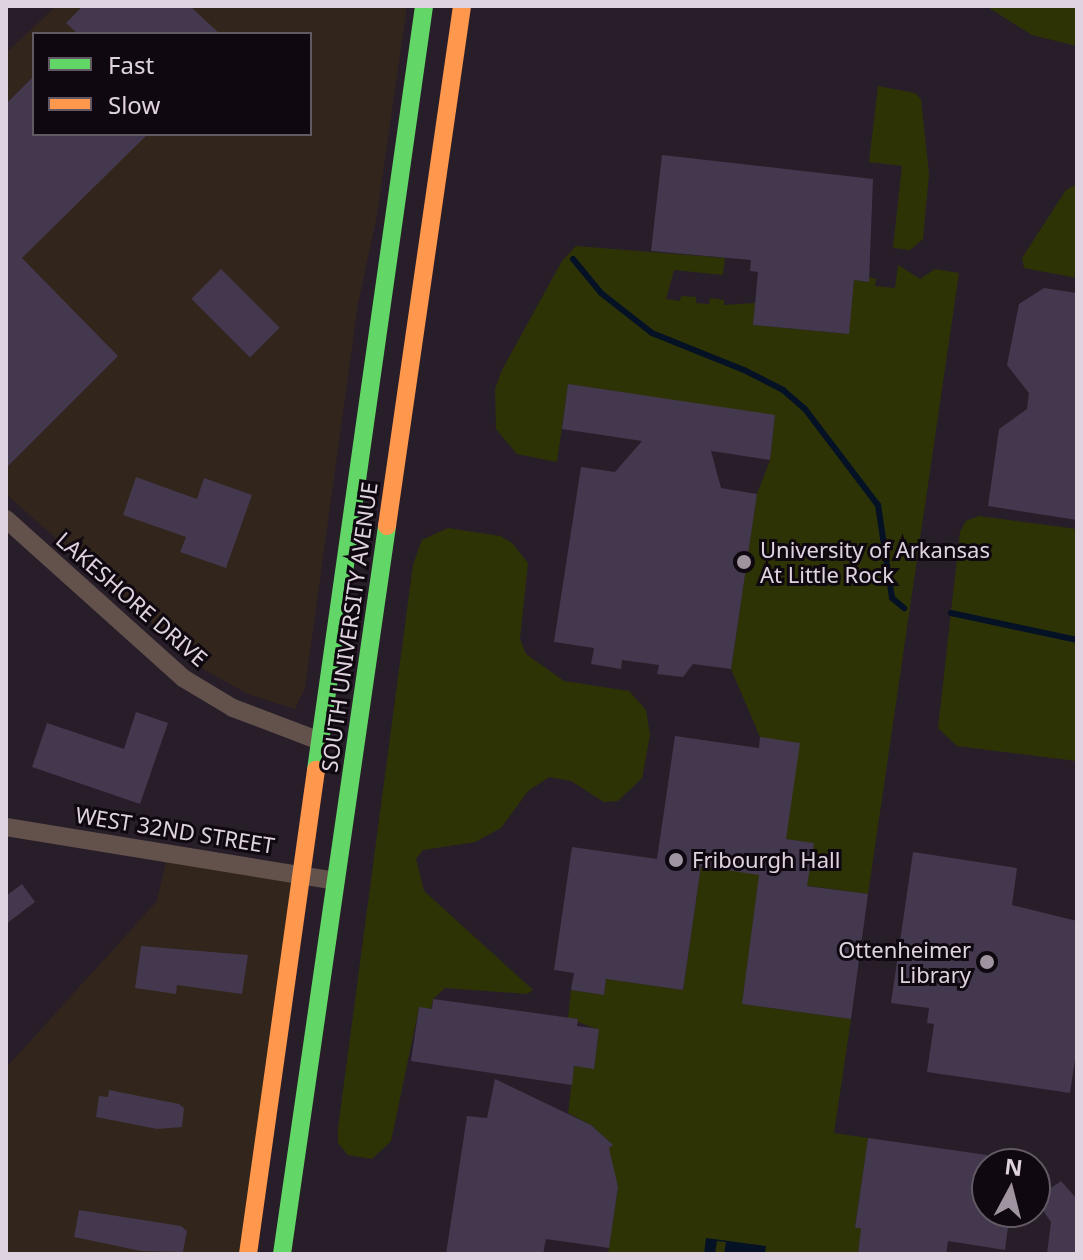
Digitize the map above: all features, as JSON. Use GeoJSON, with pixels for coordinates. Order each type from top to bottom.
{"type":"FeatureCollection","features":[{"type":"Feature","properties":{"kind":"main road","name":"SOUTH UNIVERSITY AVENUE"},"geometry":{"type":"LineString","coordinates":[[248,1254],[424,6]]}},
{"type":"Feature","properties":{"kind":"main road","name":"SOUTH UNIVERSITY AVENUE"},"geometry":{"type":"LineString","coordinates":[[282,1254],[462,6]]}},
{"type":"Feature","properties":{"kind":"street","name":"LAKESHORE DRIVE"},"geometry":{"type":"LineString","coordinates":[[6,519],[183,678],[233,708],[320,741]]}},
{"type":"Feature","properties":{"kind":"street","name":"WEST 32ND STREET"},"geometry":{"type":"LineString","coordinates":[[6,827],[336,881]]}},
{"type":"Feature","properties":{"kind":"shaded area"},"geometry":{"type":"Polygon","coordinates":[[[56,6],[407,6],[377,215],[358,304],[305,688],[295,709],[250,695],[203,669],[6,494],[6,53],[56,6]]]}},
{"type":"Feature","properties":{"kind":"shaded area"},"geometry":{"type":"Polygon","coordinates":[[[168,853],[301,875],[246,1254],[6,1254],[6,1068],[157,901],[168,853]]]}},
{"type":"Feature","properties":{"kind":"green space"},"geometry":{"type":"Polygon","coordinates":[[[986,6],[1077,6],[1077,46],[1032,35],[986,6]]]}},
{"type":"Feature","properties":{"kind":"green space"},"geometry":{"type":"Polygon","coordinates":[[[878,86],[915,93],[921,99],[929,174],[923,239],[910,250],[893,248],[902,166],[869,162],[878,86]]]}},
{"type":"Feature","properties":{"kind":"green space"},"geometry":{"type":"Polygon","coordinates":[[[1077,184],[1077,278],[1024,268],[1022,258],[1066,190],[1077,184]]]}},
{"type":"Feature","properties":{"kind":"green space"},"geometry":{"type":"Polygon","coordinates":[[[576,246],[725,258],[723,275],[674,270],[666,299],[680,301],[681,296],[696,297],[696,303],[709,304],[710,298],[724,300],[724,305],[755,303],[753,325],[848,334],[854,280],[868,282],[869,277],[876,279],[875,286],[895,288],[898,265],[920,279],[935,269],[959,273],[868,894],[759,879],[742,1004],[851,1019],[834,1133],[868,1138],[855,1227],[861,1228],[858,1254],[608,1254],[618,1187],[607,1149],[613,1145],[591,1125],[568,1113],[574,1066],[594,1068],[599,1030],[568,1018],[571,990],[604,995],[606,979],[683,990],[701,866],[742,872],[813,843],[786,839],[760,737],[731,669],[757,494],[770,460],[775,416],[568,384],[557,462],[517,454],[496,429],[495,389],[502,370],[562,261],[576,246]]]}},
{"type":"Feature","properties":{"kind":"green space"},"geometry":{"type":"Polygon","coordinates":[[[979,516],[1077,529],[1077,761],[957,746],[938,728],[960,532],[966,521],[979,516]]]}},
{"type":"Feature","properties":{"kind":"green space"},"geometry":{"type":"Polygon","coordinates":[[[448,528],[500,536],[512,543],[528,563],[520,639],[526,654],[564,681],[629,691],[646,710],[650,735],[642,778],[618,801],[604,802],[571,781],[549,777],[528,791],[501,828],[475,842],[423,850],[416,859],[424,891],[533,990],[527,994],[445,988],[433,999],[431,1009],[419,1008],[391,1141],[372,1159],[348,1155],[338,1143],[338,1128],[413,565],[422,540],[448,528]]]}},
{"type":"Feature","properties":{"kind":"water"},"geometry":{"type":"Polygon","coordinates":[[[706,1238],[766,1246],[765,1254],[724,1254],[726,1242],[717,1241],[715,1254],[704,1254],[706,1238]]]}},
{"type":"Feature","properties":{"kind":"building"},"geometry":{"type":"Polygon","coordinates":[[[83,6],[190,6],[218,32],[76,32],[66,23],[83,6]]]}},
{"type":"Feature","properties":{"kind":"building"},"geometry":{"type":"Polygon","coordinates":[[[32,78],[32,136],[146,136],[22,258],[118,356],[6,468],[6,104],[32,78]]]}},
{"type":"Feature","properties":{"kind":"building"},"geometry":{"type":"Polygon","coordinates":[[[662,155],[873,179],[869,282],[854,280],[849,334],[753,325],[758,272],[750,271],[751,260],[651,251],[662,155]]]}},
{"type":"Feature","properties":{"kind":"building"},"geometry":{"type":"Polygon","coordinates":[[[221,269],[280,328],[250,357],[191,299],[221,269]]]}},
{"type":"Feature","properties":{"kind":"building"},"geometry":{"type":"Polygon","coordinates":[[[1044,288],[1077,293],[1077,520],[988,506],[999,429],[1027,409],[1029,393],[1007,365],[1019,304],[1044,288]]]}},
{"type":"Feature","properties":{"kind":"building"},"geometry":{"type":"Polygon","coordinates":[[[568,384],[775,415],[770,460],[711,451],[721,488],[757,494],[731,669],[693,664],[683,677],[657,674],[659,665],[622,660],[621,669],[591,664],[594,648],[554,642],[581,467],[615,472],[642,441],[562,429],[568,384]]]}},
{"type":"Feature","properties":{"kind":"building"},"geometry":{"type":"Polygon","coordinates":[[[136,477],[197,499],[204,478],[252,495],[226,568],[180,552],[186,537],[123,515],[136,477]]]}},
{"type":"Feature","properties":{"kind":"building"},"geometry":{"type":"Polygon","coordinates":[[[136,712],[168,723],[140,804],[32,767],[47,723],[124,749],[136,712]]]}},
{"type":"Feature","properties":{"kind":"building","name":"Fribourgh Hall"},"geometry":{"type":"Polygon","coordinates":[[[675,736],[759,748],[760,737],[800,743],[786,839],[814,843],[807,886],[868,894],[851,1019],[742,1004],[759,875],[701,866],[683,990],[606,979],[604,995],[571,990],[574,973],[554,970],[572,847],[657,859],[675,736]]]}},
{"type":"Feature","properties":{"kind":"building","name":"Ottenheimer Library"},"geometry":{"type":"Polygon","coordinates":[[[913,852],[1017,868],[1012,905],[1077,921],[1077,1046],[1070,1093],[927,1072],[934,1024],[927,1023],[929,1008],[891,1003],[913,852]]]}},
{"type":"Feature","properties":{"kind":"building"},"geometry":{"type":"Polygon","coordinates":[[[22,884],[35,902],[6,924],[6,896],[22,884]]]}},
{"type":"Feature","properties":{"kind":"building"},"geometry":{"type":"Polygon","coordinates":[[[141,946],[248,955],[242,994],[177,985],[176,994],[135,988],[141,946]]]}},
{"type":"Feature","properties":{"kind":"building"},"geometry":{"type":"Polygon","coordinates":[[[433,999],[578,1019],[577,1026],[599,1029],[594,1069],[574,1066],[572,1085],[411,1061],[419,1007],[432,1009],[433,999]]]}},
{"type":"Feature","properties":{"kind":"building"},"geometry":{"type":"Polygon","coordinates":[[[495,1079],[591,1125],[613,1145],[609,1148],[618,1187],[609,1248],[546,1239],[543,1254],[446,1254],[467,1116],[487,1118],[495,1079]]]}},
{"type":"Feature","properties":{"kind":"building"},"geometry":{"type":"Polygon","coordinates":[[[109,1090],[179,1104],[184,1108],[182,1127],[157,1129],[96,1117],[99,1096],[108,1097],[109,1090]]]}},
{"type":"Feature","properties":{"kind":"building"},"geometry":{"type":"Polygon","coordinates":[[[868,1138],[971,1153],[971,1228],[1008,1228],[1005,1250],[948,1241],[946,1254],[858,1254],[861,1228],[855,1228],[868,1138]]]}},
{"type":"Feature","properties":{"kind":"building"},"geometry":{"type":"Polygon","coordinates":[[[1061,1181],[1077,1199],[1077,1254],[1047,1254],[1051,1228],[1051,1188],[1061,1181]]]}},
{"type":"Feature","properties":{"kind":"building"},"geometry":{"type":"Polygon","coordinates":[[[79,1210],[181,1226],[187,1231],[183,1252],[141,1251],[74,1237],[79,1210]]]}},
{"type":"Feature","properties":{"kind":"waterway"},"geometry":{"type":"LineString","coordinates":[[573,259],[601,293],[652,333],[744,370],[783,390],[805,409],[878,505],[892,598],[904,608]]}},
{"type":"Feature","properties":{"kind":"waterway"},"geometry":{"type":"LineString","coordinates":[[951,613],[1077,640]]}},
{"type":"Feature","properties":{"kind":"traffic: fast"},"geometry":{"type":"LineString","coordinates":[[316,770],[424,6]]}},
{"type":"Feature","properties":{"kind":"traffic: fast"},"geometry":{"type":"LineString","coordinates":[[282,1254],[387,526]]}},
{"type":"Feature","properties":{"kind":"traffic: slow"},"geometry":{"type":"LineString","coordinates":[[387,526],[462,6]]}},
{"type":"Feature","properties":{"kind":"traffic: slow"},"geometry":{"type":"LineString","coordinates":[[248,1254],[316,770]]}},
{"type":"Feature","properties":{"kind":"place","name":"University of Arkansas At Little Rock"},"geometry":{"type":"Point","coordinates":[744,562]}},
{"type":"Feature","properties":{"kind":"place","name":"Fribourgh Hall"},"geometry":{"type":"Point","coordinates":[676,860]}},
{"type":"Feature","properties":{"kind":"place","name":"Ottenheimer Library"},"geometry":{"type":"Point","coordinates":[987,962]}}]}
